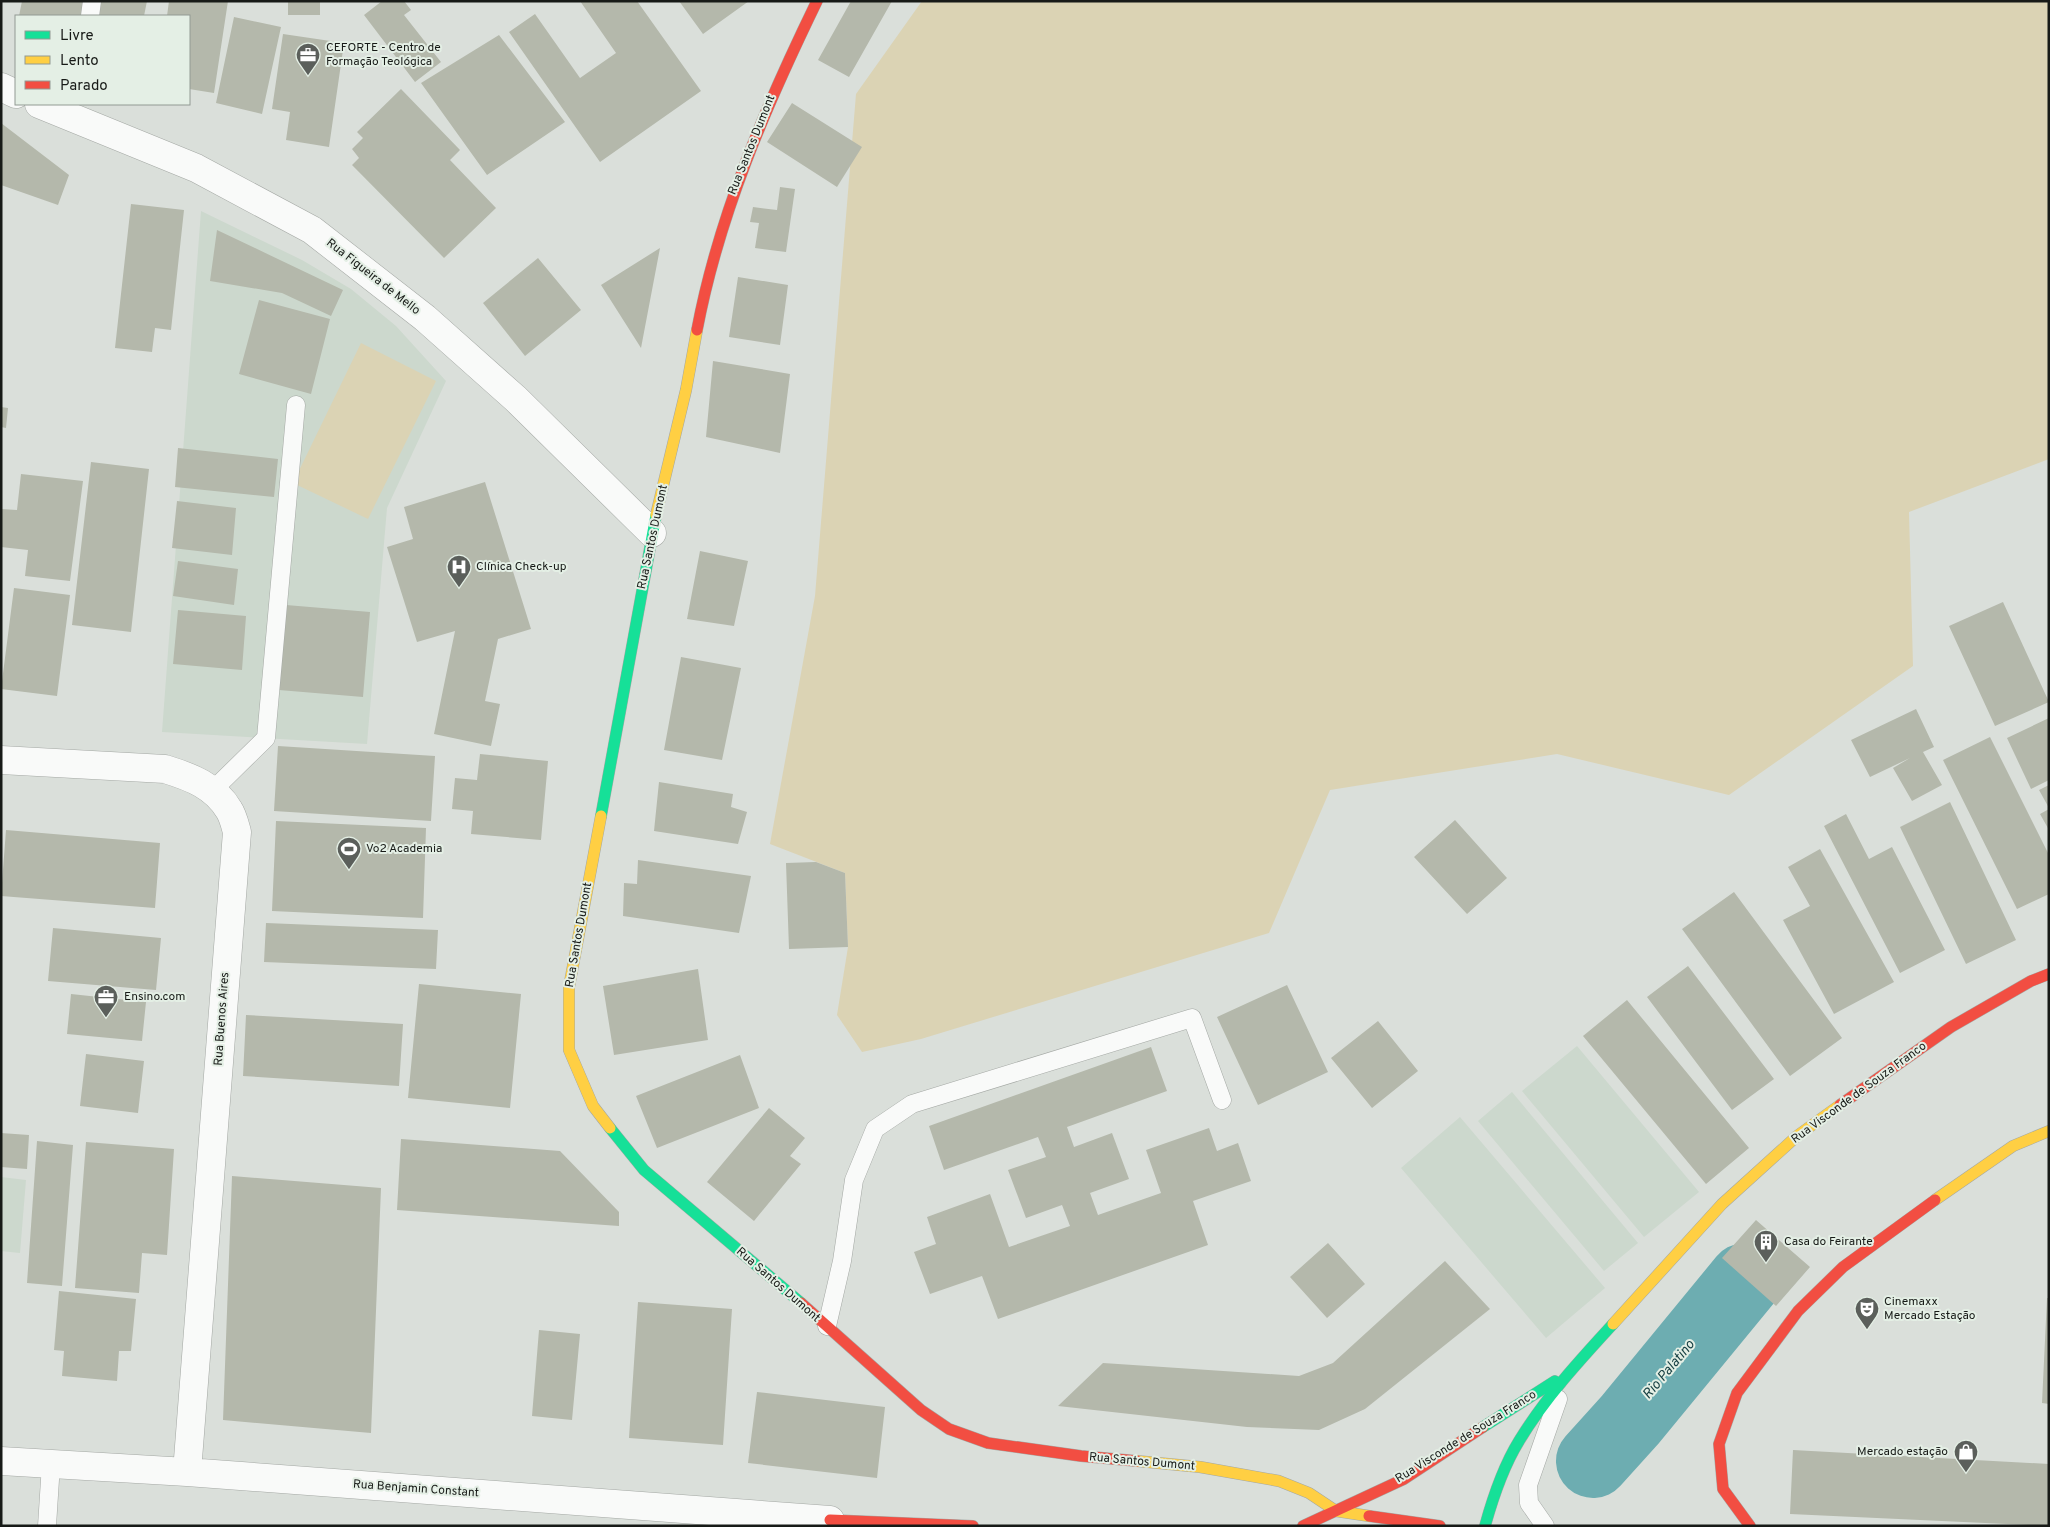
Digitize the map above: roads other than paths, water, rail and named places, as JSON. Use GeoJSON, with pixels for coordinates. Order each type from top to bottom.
{"type":"FeatureCollection","features":[{"type":"Feature","properties":{"kind":"main road","name":"Rua Santos Dumont"},"geometry":{"type":"LineString","coordinates":[[817,1],[780,77],[730,201],[704,293],[686,390],[652,533],[619,723],[569,987],[569,1050],[593,1106],[644,1170],[827,1326],[921,1410],[949,1429],[988,1443],[1081,1456],[1200,1467],[1279,1481],[1309,1493],[1336,1511]]}},
{"type":"Feature","properties":{"kind":"main road","name":"Rua Visconde de Souza Franco"},"geometry":{"type":"LineString","coordinates":[[1485,1526],[1495,1491],[1519,1441],[1568,1373],[1722,1204],[1797,1136],[1950,1027],[2031,981],[2049,974]]}},
{"type":"Feature","properties":{"kind":"main road"},"geometry":{"type":"LineString","coordinates":[[1750,1526],[1724,1489],[1719,1444],[1737,1393],[1792,1319],[1843,1266],[1888,1233],[2013,1146],[2049,1131]]}},
{"type":"Feature","properties":{"kind":"main road","name":"Rua Visconde de Souza Franco"},"geometry":{"type":"LineString","coordinates":[[1303,1526],[1404,1479],[1568,1373]]}},
{"type":"Feature","properties":{"kind":"main road"},"geometry":{"type":"LineString","coordinates":[[1335,1526],[1336,1511],[1440,1526]]}},
{"type":"Feature","properties":{"kind":"main road"},"geometry":{"type":"LineString","coordinates":[[832,1523],[973,1526]]}},
{"type":"Feature","properties":{"kind":"street"},"geometry":{"type":"LineString","coordinates":[[1,87],[15,94]]}},
{"type":"Feature","properties":{"kind":"street","name":"Rua Figueira de Mello"},"geometry":{"type":"LineString","coordinates":[[44,105],[69,110],[196,168],[312,230],[425,318],[516,399],[652,533]]}},
{"type":"Feature","properties":{"kind":"street","name":"Rua Buenos Aires"},"geometry":{"type":"LineString","coordinates":[[1,760],[165,769],[192,777],[213,790],[230,810],[237,832],[187,1472]]}},
{"type":"Feature","properties":{"kind":"street","name":"Rua Benjamin Constant"},"geometry":{"type":"LineString","coordinates":[[1,1461],[187,1472],[832,1523]]}},
{"type":"Feature","properties":{"kind":"lane"},"geometry":{"type":"LineString","coordinates":[[90,15],[92,1]]}},
{"type":"Feature","properties":{"kind":"lane"},"geometry":{"type":"LineString","coordinates":[[213,790],[266,738],[296,406]]}},
{"type":"Feature","properties":{"kind":"lane"},"geometry":{"type":"LineString","coordinates":[[827,1326],[842,1261],[854,1180],[875,1129],[912,1104],[1192,1018],[1222,1100]]}},
{"type":"Feature","properties":{"kind":"lane"},"geometry":{"type":"LineString","coordinates":[[1545,1526],[1530,1503],[1528,1485],[1568,1373]]}},
{"type":"Feature","properties":{"kind":"lane"},"geometry":{"type":"LineString","coordinates":[[46,1526],[51,1464]]}},
{"type":"Feature","properties":{"kind":"waterway","name":"Rio Palatino"},"geometry":{"type":"LineString","coordinates":[[1593,1461],[1630,1420],[1745,1280]]}},
{"type":"Feature","properties":{"kind":"place","name":"CEFORTE - Centro de Formação Teológica"},"geometry":{"type":"Point","coordinates":[308,76]}},
{"type":"Feature","properties":{"kind":"place","name":"Clínica Check-up"},"geometry":{"type":"Point","coordinates":[459,588]}},
{"type":"Feature","properties":{"kind":"place","name":"Vo2 Academia"},"geometry":{"type":"Point","coordinates":[349,870]}},
{"type":"Feature","properties":{"kind":"place","name":"Ensino.com"},"geometry":{"type":"Point","coordinates":[106,1018]}},
{"type":"Feature","properties":{"kind":"place","name":"Casa do Feirante"},"geometry":{"type":"Point","coordinates":[1766,1263]}},
{"type":"Feature","properties":{"kind":"place","name":"Cinemaxx Mercado Estação"},"geometry":{"type":"Point","coordinates":[1867,1330]}},
{"type":"Feature","properties":{"kind":"place","name":"Mercado estação"},"geometry":{"type":"Point","coordinates":[1966,1473]}}]}
